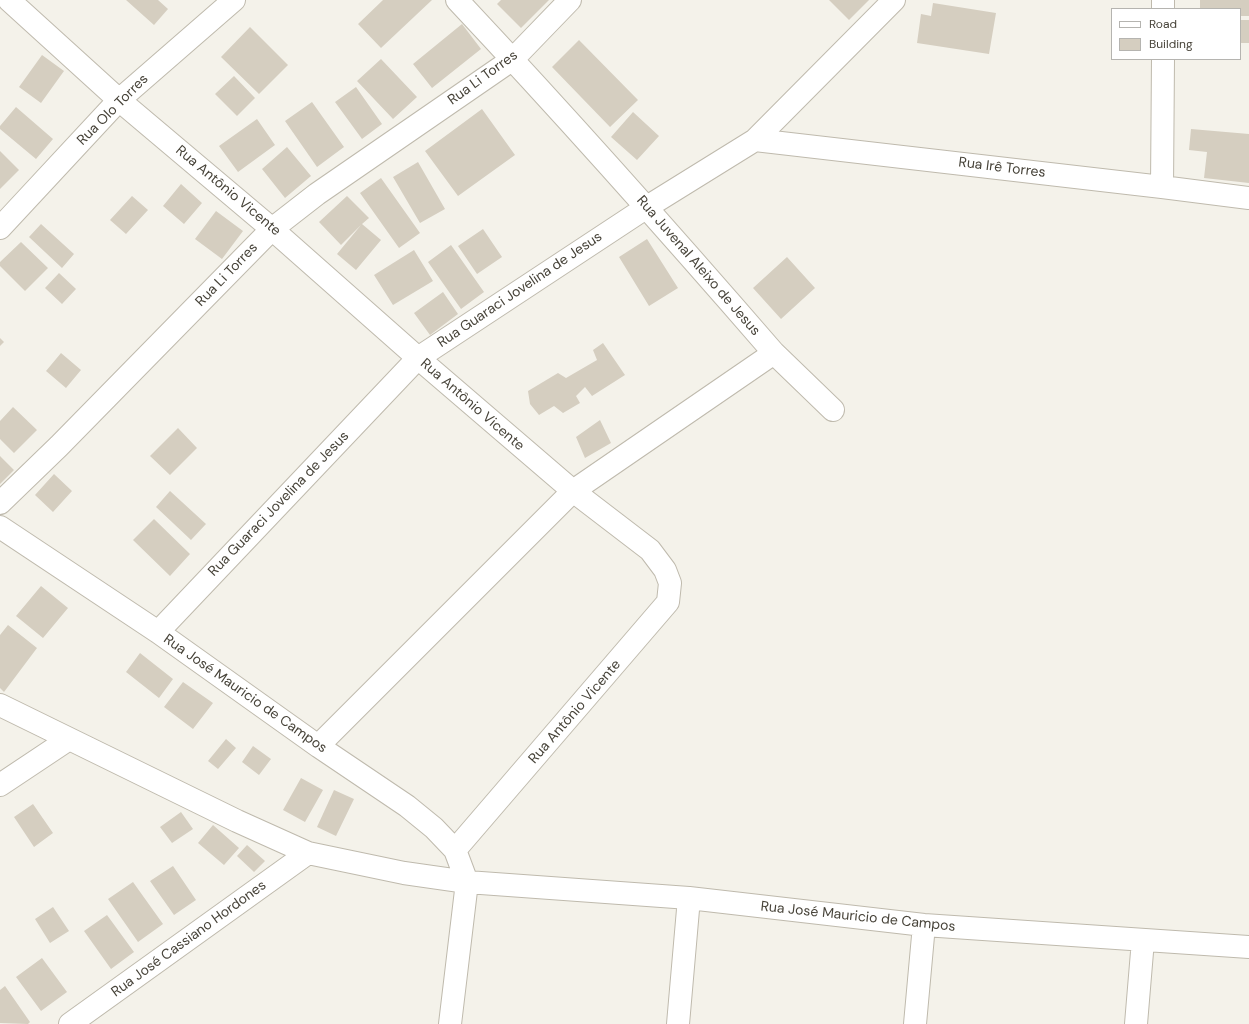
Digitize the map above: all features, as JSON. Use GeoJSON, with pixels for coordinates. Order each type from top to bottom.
{"type":"FeatureCollection","features":[{"type":"Feature","properties":{"kind":"street","name":"Rua Antônio Vicente"},"geometry":{"type":"LineString","coordinates":[[9,0],[119,100],[272,228],[418,358],[573,491],[650,550],[665,570],[670,583],[668,602],[455,850]]}},
{"type":"Feature","properties":{"kind":"street","name":"Rua Olo Torres"},"geometry":{"type":"LineString","coordinates":[[0,228],[119,100],[234,0]]}},
{"type":"Feature","properties":{"kind":"street","name":"Rua Juvenal Aleixo de Jesus"},"geometry":{"type":"LineString","coordinates":[[457,0],[513,59],[646,207],[774,353],[833,410]]}},
{"type":"Feature","properties":{"kind":"street","name":"Rua Li Torres"},"geometry":{"type":"LineString","coordinates":[[0,503],[59,446],[272,228],[317,194],[513,59],[570,0]]}},
{"type":"Feature","properties":{"kind":"street","name":"Rua Guaraci Jovelina de Jesus"},"geometry":{"type":"LineString","coordinates":[[158,632],[418,358],[646,207],[755,140],[894,0]]}},
{"type":"Feature","properties":{"kind":"street"},"geometry":{"type":"LineString","coordinates":[[1162,187],[1163,60]]}},
{"type":"Feature","properties":{"kind":"street","name":"Rua Irê Torres"},"geometry":{"type":"LineString","coordinates":[[755,140],[1249,198]]}},
{"type":"Feature","properties":{"kind":"street"},"geometry":{"type":"LineString","coordinates":[[318,746],[573,491],[774,353]]}},
{"type":"Feature","properties":{"kind":"street","name":"Rua José Mauricio de Campos"},"geometry":{"type":"LineString","coordinates":[[0,527],[158,632],[318,746],[407,806],[434,828],[455,850],[467,882]]}},
{"type":"Feature","properties":{"kind":"street","name":"Rua José Mauricio de Campos"},"geometry":{"type":"LineString","coordinates":[[0,705],[237,821],[308,853],[404,872],[467,882],[689,898],[924,925],[1249,948]]}},
{"type":"Feature","properties":{"kind":"street"},"geometry":{"type":"LineString","coordinates":[[0,785],[69,739]]}},
{"type":"Feature","properties":{"kind":"street","name":"Rua José Cassiano Hordones"},"geometry":{"type":"LineString","coordinates":[[70,1024],[308,853]]}},
{"type":"Feature","properties":{"kind":"street"},"geometry":{"type":"LineString","coordinates":[[450,1024],[467,882]]}},
{"type":"Feature","properties":{"kind":"street"},"geometry":{"type":"LineString","coordinates":[[678,1024],[689,898]]}},
{"type":"Feature","properties":{"kind":"street"},"geometry":{"type":"LineString","coordinates":[[915,1024],[924,925]]}},
{"type":"Feature","properties":{"kind":"street"},"geometry":{"type":"LineString","coordinates":[[1136,1024],[1143,940]]}},
{"type":"Feature","properties":{"kind":"building"},"geometry":{"type":"Polygon","coordinates":[[[126,0],[158,0],[168,9],[154,25],[126,0]]]}},
{"type":"Feature","properties":{"kind":"building"},"geometry":{"type":"Polygon","coordinates":[[[383,0],[432,0],[381,48],[358,24],[383,0]]]}},
{"type":"Feature","properties":{"kind":"building"},"geometry":{"type":"Polygon","coordinates":[[[501,0],[549,0],[521,28],[497,4],[501,0]]]}},
{"type":"Feature","properties":{"kind":"building"},"geometry":{"type":"Polygon","coordinates":[[[829,0],[869,0],[849,20],[829,0]]]}},
{"type":"Feature","properties":{"kind":"building"},"geometry":{"type":"Polygon","coordinates":[[[1200,0],[1249,0],[1249,16],[1241,16],[1241,8],[1200,8],[1200,0]]]}},
{"type":"Feature","properties":{"kind":"building"},"geometry":{"type":"Polygon","coordinates":[[[933,3],[996,13],[989,54],[917,43],[921,14],[931,16],[933,3]]]}},
{"type":"Feature","properties":{"kind":"building"},"geometry":{"type":"Polygon","coordinates":[[[1241,20],[1249,20],[1249,43],[1241,43],[1241,20]]]}},
{"type":"Feature","properties":{"kind":"building"},"geometry":{"type":"Polygon","coordinates":[[[462,24],[481,49],[432,88],[413,64],[462,24]]]}},
{"type":"Feature","properties":{"kind":"building"},"geometry":{"type":"Polygon","coordinates":[[[250,27],[288,65],[259,94],[221,57],[250,27]]]}},
{"type":"Feature","properties":{"kind":"building"},"geometry":{"type":"Polygon","coordinates":[[[579,40],[638,100],[610,127],[552,67],[579,40]]]}},
{"type":"Feature","properties":{"kind":"building"},"geometry":{"type":"Polygon","coordinates":[[[42,55],[64,71],[41,103],[19,87],[42,55]]]}},
{"type":"Feature","properties":{"kind":"building"},"geometry":{"type":"Polygon","coordinates":[[[381,59],[417,97],[393,119],[357,81],[381,59]]]}},
{"type":"Feature","properties":{"kind":"building"},"geometry":{"type":"Polygon","coordinates":[[[234,76],[255,98],[237,116],[215,94],[234,76]]]}},
{"type":"Feature","properties":{"kind":"building"},"geometry":{"type":"Polygon","coordinates":[[[356,87],[382,124],[362,139],[335,102],[356,87]]]}},
{"type":"Feature","properties":{"kind":"building"},"geometry":{"type":"Polygon","coordinates":[[[312,102],[344,147],[317,167],[285,121],[312,102]]]}},
{"type":"Feature","properties":{"kind":"building"},"geometry":{"type":"Polygon","coordinates":[[[16,107],[53,139],[36,159],[0,129],[0,126],[16,107]]]}},
{"type":"Feature","properties":{"kind":"building"},"geometry":{"type":"Polygon","coordinates":[[[482,109],[515,155],[458,196],[425,151],[482,109]]]}},
{"type":"Feature","properties":{"kind":"building"},"geometry":{"type":"Polygon","coordinates":[[[633,112],[659,136],[637,160],[611,137],[633,112]]]}},
{"type":"Feature","properties":{"kind":"building"},"geometry":{"type":"Polygon","coordinates":[[[257,119],[275,145],[238,172],[219,146],[257,119]]]}},
{"type":"Feature","properties":{"kind":"building"},"geometry":{"type":"Polygon","coordinates":[[[1191,129],[1249,134],[1249,183],[1204,178],[1207,152],[1189,150],[1191,129]]]}},
{"type":"Feature","properties":{"kind":"building"},"geometry":{"type":"Polygon","coordinates":[[[287,147],[311,176],[285,198],[262,169],[287,147]]]}},
{"type":"Feature","properties":{"kind":"building"},"geometry":{"type":"Polygon","coordinates":[[[0,151],[19,170],[0,189],[0,151]]]}},
{"type":"Feature","properties":{"kind":"building"},"geometry":{"type":"Polygon","coordinates":[[[418,162],[445,209],[420,223],[393,177],[418,162]]]}},
{"type":"Feature","properties":{"kind":"building"},"geometry":{"type":"Polygon","coordinates":[[[381,178],[420,233],[399,248],[360,193],[381,178]]]}},
{"type":"Feature","properties":{"kind":"building"},"geometry":{"type":"Polygon","coordinates":[[[181,184],[202,203],[184,224],[163,206],[181,184]]]}},
{"type":"Feature","properties":{"kind":"building"},"geometry":{"type":"Polygon","coordinates":[[[132,196],[148,210],[126,234],[110,220],[132,196]]]}},
{"type":"Feature","properties":{"kind":"building"},"geometry":{"type":"Polygon","coordinates":[[[347,196],[369,218],[362,224],[381,240],[356,270],[337,254],[361,225],[341,245],[319,222],[347,196]]]}},
{"type":"Feature","properties":{"kind":"building"},"geometry":{"type":"Polygon","coordinates":[[[216,211],[243,231],[222,259],[195,239],[216,211]]]}},
{"type":"Feature","properties":{"kind":"building"},"geometry":{"type":"Polygon","coordinates":[[[41,224],[74,254],[62,268],[29,237],[41,224]]]}},
{"type":"Feature","properties":{"kind":"building"},"geometry":{"type":"Polygon","coordinates":[[[483,229],[502,257],[477,274],[458,246],[483,229]]]}},
{"type":"Feature","properties":{"kind":"building"},"geometry":{"type":"Polygon","coordinates":[[[647,239],[678,288],[649,306],[619,257],[647,239]]]}},
{"type":"Feature","properties":{"kind":"building"},"geometry":{"type":"Polygon","coordinates":[[[21,242],[48,268],[25,291],[0,266],[0,262],[21,242]]]}},
{"type":"Feature","properties":{"kind":"building"},"geometry":{"type":"Polygon","coordinates":[[[451,245],[484,292],[461,309],[428,262],[451,245]]]}},
{"type":"Feature","properties":{"kind":"building"},"geometry":{"type":"Polygon","coordinates":[[[414,250],[433,281],[393,305],[374,275],[414,250]]]}},
{"type":"Feature","properties":{"kind":"building"},"geometry":{"type":"Polygon","coordinates":[[[787,257],[815,288],[781,319],[753,288],[787,257]]]}},
{"type":"Feature","properties":{"kind":"building"},"geometry":{"type":"Polygon","coordinates":[[[59,273],[76,289],[62,304],[45,288],[59,273]]]}},
{"type":"Feature","properties":{"kind":"building"},"geometry":{"type":"Polygon","coordinates":[[[443,292],[458,314],[430,335],[414,313],[443,292]]]}},
{"type":"Feature","properties":{"kind":"building"},"geometry":{"type":"Polygon","coordinates":[[[0,338],[4,342],[0,346],[0,338]]]}},
{"type":"Feature","properties":{"kind":"building"},"geometry":{"type":"Polygon","coordinates":[[[603,343],[625,375],[592,396],[585,387],[576,396],[580,403],[563,413],[554,406],[539,415],[530,404],[528,391],[558,373],[566,378],[597,360],[593,350],[603,343]]]}},
{"type":"Feature","properties":{"kind":"building"},"geometry":{"type":"Polygon","coordinates":[[[61,353],[81,370],[66,388],[46,371],[61,353]]]}},
{"type":"Feature","properties":{"kind":"building"},"geometry":{"type":"Polygon","coordinates":[[[13,407],[37,430],[14,453],[0,439],[0,421],[13,407]]]}},
{"type":"Feature","properties":{"kind":"building"},"geometry":{"type":"Polygon","coordinates":[[[600,420],[611,443],[585,458],[576,437],[600,420]]]}},
{"type":"Feature","properties":{"kind":"building"},"geometry":{"type":"Polygon","coordinates":[[[178,428],[197,448],[170,475],[150,456],[178,428]]]}},
{"type":"Feature","properties":{"kind":"building"},"geometry":{"type":"Polygon","coordinates":[[[0,456],[14,470],[0,484],[0,456]]]}},
{"type":"Feature","properties":{"kind":"building"},"geometry":{"type":"Polygon","coordinates":[[[54,474],[72,491],[53,512],[35,495],[54,474]]]}},
{"type":"Feature","properties":{"kind":"building"},"geometry":{"type":"Polygon","coordinates":[[[170,491],[206,524],[191,540],[156,507],[170,491]]]}},
{"type":"Feature","properties":{"kind":"building"},"geometry":{"type":"Polygon","coordinates":[[[154,519],[190,554],[170,576],[133,540],[154,519]]]}},
{"type":"Feature","properties":{"kind":"building"},"geometry":{"type":"Polygon","coordinates":[[[41,586],[68,608],[43,638],[16,616],[41,586]]]}},
{"type":"Feature","properties":{"kind":"building"},"geometry":{"type":"Polygon","coordinates":[[[8,625],[37,648],[4,692],[0,688],[0,635],[8,625]]]}},
{"type":"Feature","properties":{"kind":"building"},"geometry":{"type":"Polygon","coordinates":[[[140,653],[173,679],[159,698],[126,672],[140,653]]]}},
{"type":"Feature","properties":{"kind":"building"},"geometry":{"type":"Polygon","coordinates":[[[183,682],[213,703],[193,729],[164,707],[183,682]]]}},
{"type":"Feature","properties":{"kind":"building"},"geometry":{"type":"Polygon","coordinates":[[[226,739],[236,748],[218,769],[208,761],[226,739]]]}},
{"type":"Feature","properties":{"kind":"building"},"geometry":{"type":"Polygon","coordinates":[[[253,746],[271,759],[259,775],[242,762],[253,746]]]}},
{"type":"Feature","properties":{"kind":"building"},"geometry":{"type":"Polygon","coordinates":[[[301,778],[323,790],[305,822],[283,810],[301,778]]]}},
{"type":"Feature","properties":{"kind":"building"},"geometry":{"type":"Polygon","coordinates":[[[334,790],[354,799],[336,836],[317,827],[334,790]]]}},
{"type":"Feature","properties":{"kind":"building"},"geometry":{"type":"Polygon","coordinates":[[[33,804],[53,833],[34,847],[14,817],[33,804]]]}},
{"type":"Feature","properties":{"kind":"building"},"geometry":{"type":"Polygon","coordinates":[[[181,812],[193,829],[172,843],[160,827],[181,812]]]}},
{"type":"Feature","properties":{"kind":"building"},"geometry":{"type":"Polygon","coordinates":[[[213,825],[239,848],[224,865],[198,843],[213,825]]]}},
{"type":"Feature","properties":{"kind":"building"},"geometry":{"type":"Polygon","coordinates":[[[247,845],[265,861],[254,872],[237,856],[247,845]]]}},
{"type":"Feature","properties":{"kind":"building"},"geometry":{"type":"Polygon","coordinates":[[[173,866],[196,900],[174,915],[150,881],[173,866]]]}},
{"type":"Feature","properties":{"kind":"building"},"geometry":{"type":"Polygon","coordinates":[[[133,882],[163,924],[138,942],[108,899],[133,882]]]}},
{"type":"Feature","properties":{"kind":"building"},"geometry":{"type":"Polygon","coordinates":[[[53,907],[69,931],[50,943],[35,919],[53,907]]]}},
{"type":"Feature","properties":{"kind":"building"},"geometry":{"type":"Polygon","coordinates":[[[107,915],[134,952],[111,969],[84,931],[107,915]]]}},
{"type":"Feature","properties":{"kind":"building"},"geometry":{"type":"Polygon","coordinates":[[[42,958],[67,992],[41,1011],[16,977],[42,958]]]}},
{"type":"Feature","properties":{"kind":"building"},"geometry":{"type":"Polygon","coordinates":[[[5,986],[30,1022],[28,1024],[0,1023],[0,990],[5,986]]]}}]}
